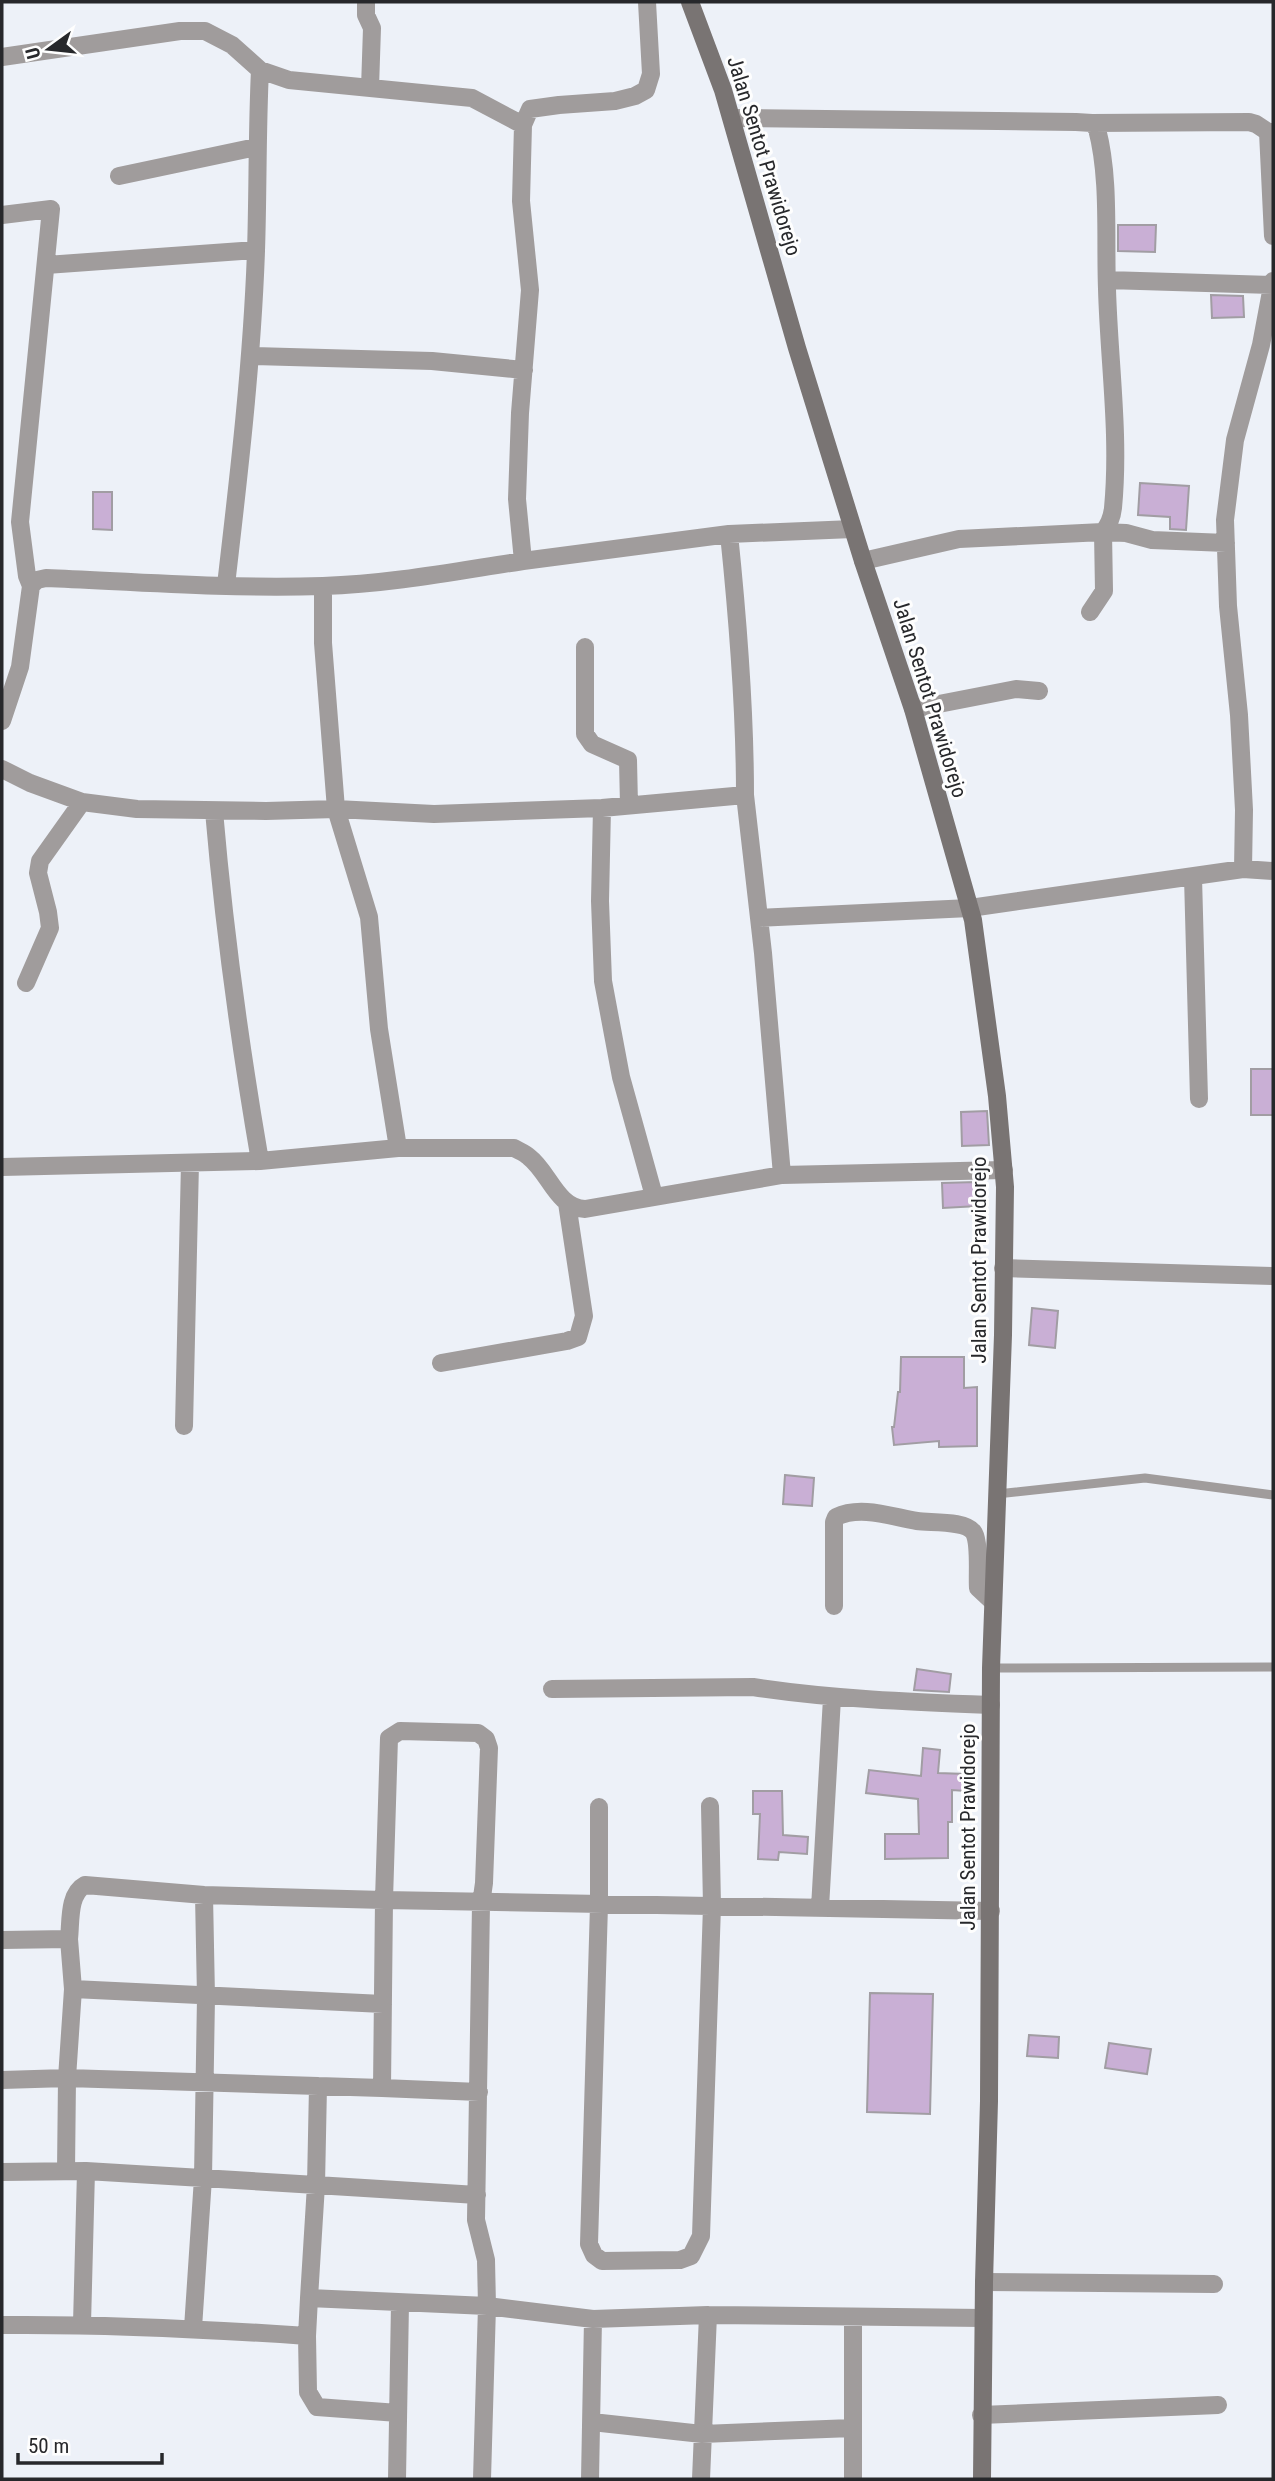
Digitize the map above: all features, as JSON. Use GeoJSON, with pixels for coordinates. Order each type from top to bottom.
{"type":"FeatureCollection","features":[{"type":"Feature","properties":{"kind":"main road","name":"Jalan Sentot Prawidorejo"},"geometry":{"type":"LineString","coordinates":[[690,2],[732,118],[797,348],[863,561],[913,709],[970,908],[997,1096],[1004,1170],[1003,1268],[991,1668],[991,1911],[982,2479]]}},
{"type":"Feature","properties":{"kind":"street"},"geometry":{"type":"LineString","coordinates":[[366,2],[366,15],[372,28],[370,88]]}},
{"type":"Feature","properties":{"kind":"street"},"geometry":{"type":"LineString","coordinates":[[523,561],[517,499],[530,290],[521,201],[523,125],[530,109],[615,101],[646,90],[651,74],[647,2]]}},
{"type":"Feature","properties":{"kind":"street"},"geometry":{"type":"LineString","coordinates":[[2,57],[180,31],[205,31],[232,45],[260,70],[289,80],[472,98],[523,125]]}},
{"type":"Feature","properties":{"kind":"street"},"geometry":{"type":"LineString","coordinates":[[226,585],[250,356],[256,250],[256,146],[260,70]]}},
{"type":"Feature","properties":{"kind":"street"},"geometry":{"type":"LineString","coordinates":[[732,118],[1091,123],[1249,122],[1271,132],[1273,236]]}},
{"type":"Feature","properties":{"kind":"street"},"geometry":{"type":"LineString","coordinates":[[1090,612],[1104,591],[1103,532],[1108,527],[1112,511],[1115,456],[1105,195],[1100,139],[1097,129],[1091,123]]}},
{"type":"Feature","properties":{"kind":"street"},"geometry":{"type":"LineString","coordinates":[[119,176],[256,146]]}},
{"type":"Feature","properties":{"kind":"street"},"geometry":{"type":"LineString","coordinates":[[2,215],[51,209],[20,522],[27,576],[31,586],[20,667],[2,720]]}},
{"type":"Feature","properties":{"kind":"street"},"geometry":{"type":"LineString","coordinates":[[46,265],[256,250]]}},
{"type":"Feature","properties":{"kind":"street"},"geometry":{"type":"LineString","coordinates":[[1107,280],[1273,283],[1261,345],[1236,440],[1225,520],[1228,606],[1239,715],[1244,810],[1243,869]]}},
{"type":"Feature","properties":{"kind":"street"},"geometry":{"type":"LineString","coordinates":[[250,356],[432,361],[524,370]]}},
{"type":"Feature","properties":{"kind":"street"},"geometry":{"type":"LineString","coordinates":[[31,586],[37,580],[46,578],[226,585],[323,586],[385,582],[729,534],[853,529]]}},
{"type":"Feature","properties":{"kind":"street"},"geometry":{"type":"LineString","coordinates":[[863,561],[959,540],[1103,532],[1126,533],[1152,540],[1226,543]]}},
{"type":"Feature","properties":{"kind":"street"},"geometry":{"type":"LineString","coordinates":[[729,534],[741,642],[745,795],[760,918],[782,1175]]}},
{"type":"Feature","properties":{"kind":"street"},"geometry":{"type":"LineString","coordinates":[[323,586],[323,643],[335,809],[369,917],[379,1029],[398,1148]]}},
{"type":"Feature","properties":{"kind":"street"},"geometry":{"type":"LineString","coordinates":[[585,647],[585,734],[592,744],[600,749],[627,758],[630,768],[629,805]]}},
{"type":"Feature","properties":{"kind":"street"},"geometry":{"type":"LineString","coordinates":[[913,709],[1016,689],[1039,691]]}},
{"type":"Feature","properties":{"kind":"street"},"geometry":{"type":"LineString","coordinates":[[2,769],[30,783],[82,802],[138,809],[335,809],[434,814],[602,808],[745,795]]}},
{"type":"Feature","properties":{"kind":"street"},"geometry":{"type":"LineString","coordinates":[[26,983],[50,928],[38,873],[40,861],[82,802]]}},
{"type":"Feature","properties":{"kind":"street"},"geometry":{"type":"LineString","coordinates":[[602,808],[600,901],[603,981],[621,1077],[654,1196]]}},
{"type":"Feature","properties":{"kind":"street"},"geometry":{"type":"LineString","coordinates":[[214,811],[221,897],[241,1047],[260,1161]]}},
{"type":"Feature","properties":{"kind":"street"},"geometry":{"type":"LineString","coordinates":[[760,918],[970,908],[1243,869],[1273,871]]}},
{"type":"Feature","properties":{"kind":"street"},"geometry":{"type":"LineString","coordinates":[[1193,877],[1199,1099]]}},
{"type":"Feature","properties":{"kind":"street"},"geometry":{"type":"LineString","coordinates":[[2,1167],[260,1161],[398,1148],[514,1148],[530,1157],[567,1203],[575,1209],[782,1175],[1004,1170]]}},
{"type":"Feature","properties":{"kind":"street"},"geometry":{"type":"LineString","coordinates":[[184,1426],[190,1163]]}},
{"type":"Feature","properties":{"kind":"street"},"geometry":{"type":"LineString","coordinates":[[441,1363],[578,1337],[584,1316],[567,1203]]}},
{"type":"Feature","properties":{"kind":"street"},"geometry":{"type":"LineString","coordinates":[[1003,1268],[1273,1276]]}},
{"type":"Feature","properties":{"kind":"street"},"geometry":{"type":"LineString","coordinates":[[834,1606],[834,1522],[841,1515],[852,1513],[891,1514],[915,1521],[970,1528],[976,1537],[978,1588],[993,1602]]}},
{"type":"Feature","properties":{"kind":"street"},"geometry":{"type":"LineString","coordinates":[[552,1689],[753,1687],[832,1698],[991,1705]]}},
{"type":"Feature","properties":{"kind":"street"},"geometry":{"type":"LineString","coordinates":[[820,1908],[832,1698]]}},
{"type":"Feature","properties":{"kind":"street"},"geometry":{"type":"LineString","coordinates":[[382,2088],[389,1738],[400,1731],[478,1733],[486,1739],[489,1748],[481,1904],[477,2195],[477,2220],[486,2260],[487,2306],[482,2479]]}},
{"type":"Feature","properties":{"kind":"street"},"geometry":{"type":"LineString","coordinates":[[599,1807],[599,1905],[589,2244],[594,2255],[602,2261],[680,2260],[691,2256],[701,2236],[712,1906],[710,1806]]}},
{"type":"Feature","properties":{"kind":"street"},"geometry":{"type":"LineString","coordinates":[[65,2171],[73,1989],[69,1939],[74,1896],[85,1885],[204,1895],[481,1904],[991,1911]]}},
{"type":"Feature","properties":{"kind":"street"},"geometry":{"type":"LineString","coordinates":[[193,2328],[203,2178],[206,1997],[204,1895]]}},
{"type":"Feature","properties":{"kind":"street"},"geometry":{"type":"LineString","coordinates":[[2,1940],[69,1939]]}},
{"type":"Feature","properties":{"kind":"street"},"geometry":{"type":"LineString","coordinates":[[73,1989],[383,2004]]}},
{"type":"Feature","properties":{"kind":"street"},"geometry":{"type":"LineString","coordinates":[[2,2080],[67,2078],[479,2092]]}},
{"type":"Feature","properties":{"kind":"street"},"geometry":{"type":"LineString","coordinates":[[318,2086],[316,2185],[307,2336],[308,2392],[317,2407],[398,2413]]}},
{"type":"Feature","properties":{"kind":"street"},"geometry":{"type":"LineString","coordinates":[[2,2172],[86,2171],[477,2195]]}},
{"type":"Feature","properties":{"kind":"street"},"geometry":{"type":"LineString","coordinates":[[82,2324],[86,2171]]}},
{"type":"Feature","properties":{"kind":"street"},"geometry":{"type":"LineString","coordinates":[[984,2282],[1214,2284]]}},
{"type":"Feature","properties":{"kind":"street"},"geometry":{"type":"LineString","coordinates":[[309,2298],[487,2306],[593,2319],[708,2315],[983,2318]]}},
{"type":"Feature","properties":{"kind":"street"},"geometry":{"type":"LineString","coordinates":[[397,2479],[400,2302]]}},
{"type":"Feature","properties":{"kind":"street"},"geometry":{"type":"LineString","coordinates":[[701,2479],[708,2315]]}},
{"type":"Feature","properties":{"kind":"street"},"geometry":{"type":"LineString","coordinates":[[853,2317],[853,2479]]}},
{"type":"Feature","properties":{"kind":"street"},"geometry":{"type":"LineString","coordinates":[[590,2479],[593,2319]]}},
{"type":"Feature","properties":{"kind":"street"},"geometry":{"type":"LineString","coordinates":[[2,2325],[82,2324],[193,2328],[307,2336]]}},
{"type":"Feature","properties":{"kind":"street"},"geometry":{"type":"LineString","coordinates":[[981,2415],[1218,2405]]}},
{"type":"Feature","properties":{"kind":"street"},"geometry":{"type":"LineString","coordinates":[[592,2422],[702,2434],[852,2428]]}},
{"type":"Feature","properties":{"kind":"lane"},"geometry":{"type":"LineString","coordinates":[[997,1494],[1145,1478],[1273,1495]]}},
{"type":"Feature","properties":{"kind":"lane"},"geometry":{"type":"LineString","coordinates":[[991,1668],[1273,1667]]}},
{"type":"Feature","properties":{"kind":"building"},"geometry":{"type":"Polygon","coordinates":[[[1118,225],[1156,225],[1155,252],[1118,251],[1118,225]]]}},
{"type":"Feature","properties":{"kind":"building"},"geometry":{"type":"Polygon","coordinates":[[[1211,295],[1243,296],[1244,317],[1212,318],[1211,295]]]}},
{"type":"Feature","properties":{"kind":"building"},"geometry":{"type":"Polygon","coordinates":[[[1140,483],[1189,486],[1186,530],[1170,529],[1170,517],[1138,515],[1140,483]]]}},
{"type":"Feature","properties":{"kind":"building"},"geometry":{"type":"Polygon","coordinates":[[[93,492],[112,492],[112,530],[93,529],[93,492]]]}},
{"type":"Feature","properties":{"kind":"building"},"geometry":{"type":"Polygon","coordinates":[[[1251,1069],[1273,1069],[1273,1115],[1251,1115],[1251,1069]]]}},
{"type":"Feature","properties":{"kind":"building"},"geometry":{"type":"Polygon","coordinates":[[[987,1111],[989,1145],[962,1146],[961,1112],[987,1111]]]}},
{"type":"Feature","properties":{"kind":"building"},"geometry":{"type":"Polygon","coordinates":[[[976,1182],[978,1206],[943,1208],[942,1183],[976,1182]]]}},
{"type":"Feature","properties":{"kind":"building"},"geometry":{"type":"Polygon","coordinates":[[[1032,1308],[1058,1311],[1055,1348],[1029,1345],[1032,1308]]]}},
{"type":"Feature","properties":{"kind":"building"},"geometry":{"type":"Polygon","coordinates":[[[901,1357],[964,1357],[964,1388],[977,1387],[977,1446],[939,1447],[939,1441],[894,1445],[892,1427],[900,1392],[901,1357]]]}},
{"type":"Feature","properties":{"kind":"building"},"geometry":{"type":"Polygon","coordinates":[[[785,1475],[814,1478],[812,1506],[783,1504],[785,1475]]]}},
{"type":"Feature","properties":{"kind":"building"},"geometry":{"type":"Polygon","coordinates":[[[917,1669],[951,1674],[949,1692],[914,1690],[917,1669]]]}},
{"type":"Feature","properties":{"kind":"building"},"geometry":{"type":"Polygon","coordinates":[[[923,1748],[940,1750],[938,1773],[966,1774],[965,1791],[952,1790],[952,1822],[948,1822],[948,1858],[885,1859],[885,1834],[919,1834],[918,1799],[866,1793],[869,1770],[921,1776],[923,1748]]]}},
{"type":"Feature","properties":{"kind":"building"},"geometry":{"type":"Polygon","coordinates":[[[753,1791],[782,1791],[783,1835],[808,1837],[807,1854],[779,1852],[778,1860],[758,1859],[760,1814],[753,1814],[753,1791]]]}},
{"type":"Feature","properties":{"kind":"building"},"geometry":{"type":"Polygon","coordinates":[[[870,1993],[933,1994],[930,2114],[867,2112],[870,1993]]]}},
{"type":"Feature","properties":{"kind":"building"},"geometry":{"type":"Polygon","coordinates":[[[1029,2035],[1059,2037],[1058,2058],[1027,2056],[1029,2035]]]}},
{"type":"Feature","properties":{"kind":"building"},"geometry":{"type":"Polygon","coordinates":[[[1109,2043],[1151,2049],[1147,2074],[1105,2068],[1109,2043]]]}}]}
